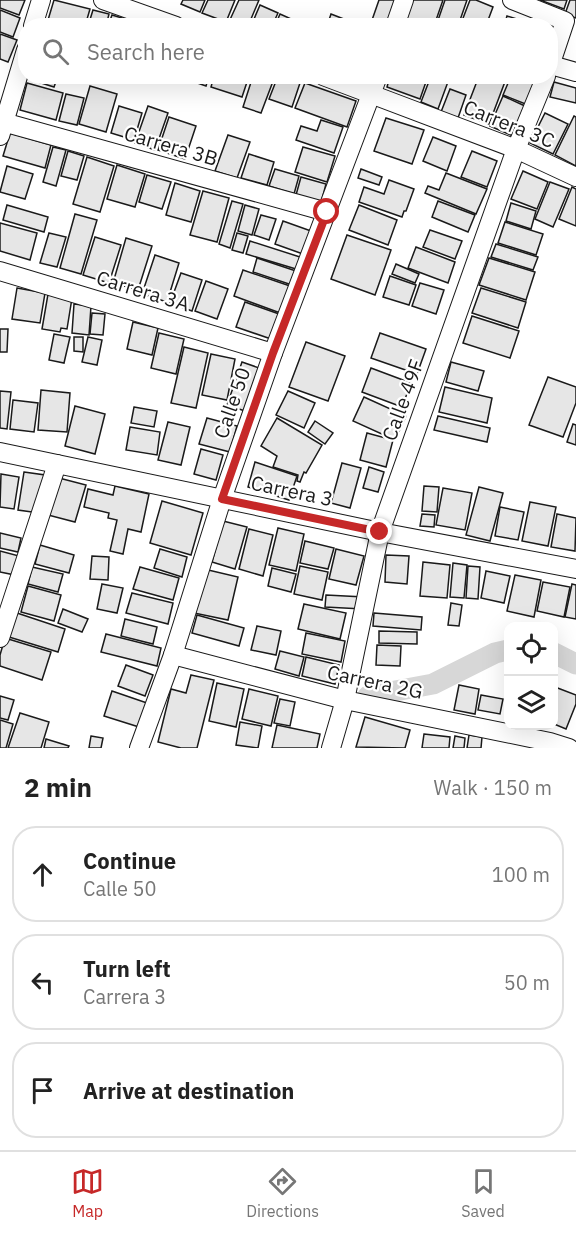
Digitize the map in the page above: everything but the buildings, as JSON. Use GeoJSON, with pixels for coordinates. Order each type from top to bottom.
{"type":"FeatureCollection","features":[{"type":"Feature","properties":{"kind":"street"},"geometry":{"type":"LineString","coordinates":[[35,18],[41,0]]}},
{"type":"Feature","properties":{"kind":"street"},"geometry":{"type":"LineString","coordinates":[[103,0],[154,18]]}},
{"type":"Feature","properties":{"kind":"street"},"geometry":{"type":"LineString","coordinates":[[398,18],[404,0]]}},
{"type":"Feature","properties":{"kind":"street"},"geometry":{"type":"LineString","coordinates":[[512,0],[557,18]]}},
{"type":"Feature","properties":{"kind":"street"},"geometry":{"type":"LineString","coordinates":[[558,18],[565,21],[558,43]]}},
{"type":"Feature","properties":{"kind":"street"},"geometry":{"type":"LineString","coordinates":[[558,67],[576,72]]}},
{"type":"Feature","properties":{"kind":"street"},"geometry":{"type":"LineString","coordinates":[[2,129],[18,76]]}},
{"type":"Feature","properties":{"kind":"street","name":"Calle 49F"},"geometry":{"type":"LineString","coordinates":[[331,748],[345,700],[380,532],[516,149],[543,84]]}},
{"type":"Feature","properties":{"kind":"street","name":"Carrera 3C"},"geometry":{"type":"LineString","coordinates":[[375,85],[576,177]]}},
{"type":"Feature","properties":{"kind":"street","name":"Calle 50"},"geometry":{"type":"LineString","coordinates":[[139,748],[173,655],[222,499],[273,353],[375,85]]}},
{"type":"Feature","properties":{"kind":"street","name":"Carrera 3B"},"geometry":{"type":"LineString","coordinates":[[2,129],[327,212]]}},
{"type":"Feature","properties":{"kind":"street","name":"Carrera 3A"},"geometry":{"type":"LineString","coordinates":[[0,271],[273,353]]}},
{"type":"Feature","properties":{"kind":"street","name":"Carrera 3"},"geometry":{"type":"LineString","coordinates":[[0,452],[380,532],[576,568]]}},
{"type":"Feature","properties":{"kind":"street"},"geometry":{"type":"LineString","coordinates":[[2,626],[57,464]]}},
{"type":"Feature","properties":{"kind":"street","name":"Carrera 2G"},"geometry":{"type":"LineString","coordinates":[[173,655],[345,700],[550,742],[569,748]]}},
{"type":"Feature","properties":{"kind":"waterway"},"geometry":{"type":"LineString","coordinates":[[368,696],[433,684],[495,653],[504,651]]}},
{"type":"Feature","properties":{"kind":"waterway"},"geometry":{"type":"LineString","coordinates":[[558,655],[576,664]]}},
{"type":"Feature","properties":{"kind":"route"},"geometry":{"type":"LineString","coordinates":[[327,212],[273,353],[222,499],[380,532]]}}]}
